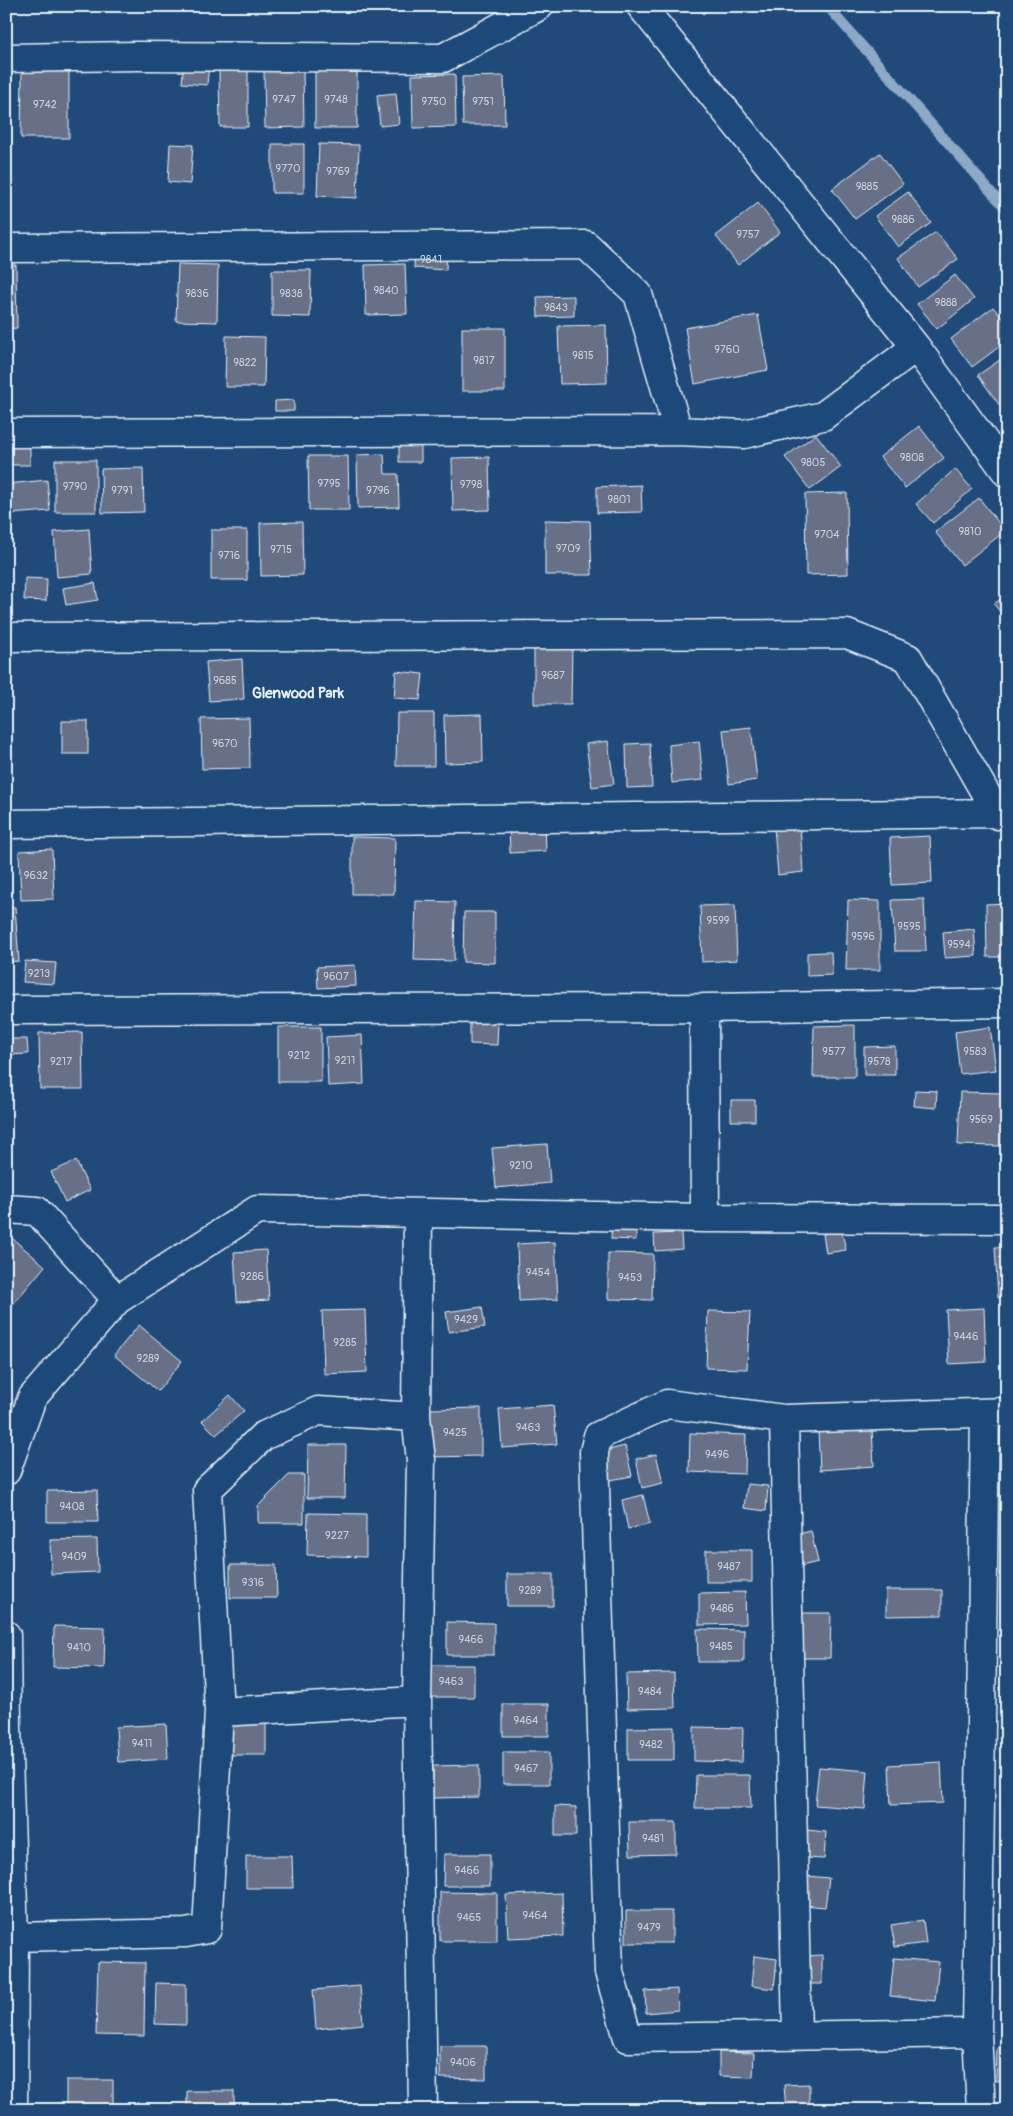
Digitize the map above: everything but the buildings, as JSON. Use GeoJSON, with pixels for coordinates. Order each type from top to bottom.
{"type":"FeatureCollection","features":[{"type":"Feature","properties":{"kind":"street"},"geometry":{"type":"LineString","coordinates":[[6,58],[137,56],[443,58],[539,6]]}},
{"type":"Feature","properties":{"kind":"street"},"geometry":{"type":"LineString","coordinates":[[640,6],[916,347],[1007,473]]}},
{"type":"Feature","properties":{"kind":"street"},"geometry":{"type":"LineString","coordinates":[[6,248],[586,245],[638,294],[678,431]]}},
{"type":"Feature","properties":{"kind":"street"},"geometry":{"type":"LineString","coordinates":[[6,433],[678,431],[744,434],[823,416],[916,347]]}},
{"type":"Feature","properties":{"kind":"street"},"geometry":{"type":"LineString","coordinates":[[6,637],[847,634],[908,658],[1002,814]]}},
{"type":"Feature","properties":{"kind":"street"},"geometry":{"type":"LineString","coordinates":[[6,824],[1002,814]]}},
{"type":"Feature","properties":{"kind":"street"},"geometry":{"type":"LineString","coordinates":[[6,1010],[704,1008],[1007,1003]]}},
{"type":"Feature","properties":{"kind":"street"},"geometry":{"type":"LineString","coordinates":[[704,1008],[705,1218]]}},
{"type":"Feature","properties":{"kind":"street"},"geometry":{"type":"LineString","coordinates":[[6,1209],[37,1212],[117,1300]]}},
{"type":"Feature","properties":{"kind":"street"},"geometry":{"type":"LineString","coordinates":[[6,1471],[32,1398],[117,1300],[257,1210],[705,1218],[1007,1219]]}},
{"type":"Feature","properties":{"kind":"street"},"geometry":{"type":"LineString","coordinates":[[418,1213],[416,1417],[421,1460],[417,1701],[423,2110]]}},
{"type":"Feature","properties":{"kind":"street"},"geometry":{"type":"LineString","coordinates":[[977,2032],[628,2038],[609,1972],[594,1452],[598,1436],[667,1404],[784,1419],[996,1412],[977,2032],[981,2110]]}},
{"type":"Feature","properties":{"kind":"street"},"geometry":{"type":"LineString","coordinates":[[14,1937],[186,1933],[207,1929],[219,1712],[207,1490],[263,1436],[318,1411],[416,1417]]}},
{"type":"Feature","properties":{"kind":"street"},"geometry":{"type":"LineString","coordinates":[[784,1419],[797,2036]]}},
{"type":"Feature","properties":{"kind":"street"},"geometry":{"type":"LineString","coordinates":[[6,1635],[14,1937],[13,2110]]}},
{"type":"Feature","properties":{"kind":"street"},"geometry":{"type":"LineString","coordinates":[[219,1712],[417,1701]]}},
{"type":"Feature","properties":{"kind":"waterway"},"geometry":{"type":"LineString","coordinates":[[827,6],[1007,210]]}},
{"type":"Feature","properties":{"kind":"district","name":"Glenwood Park"},"geometry":{"type":"Point","coordinates":[298,693]}}]}
